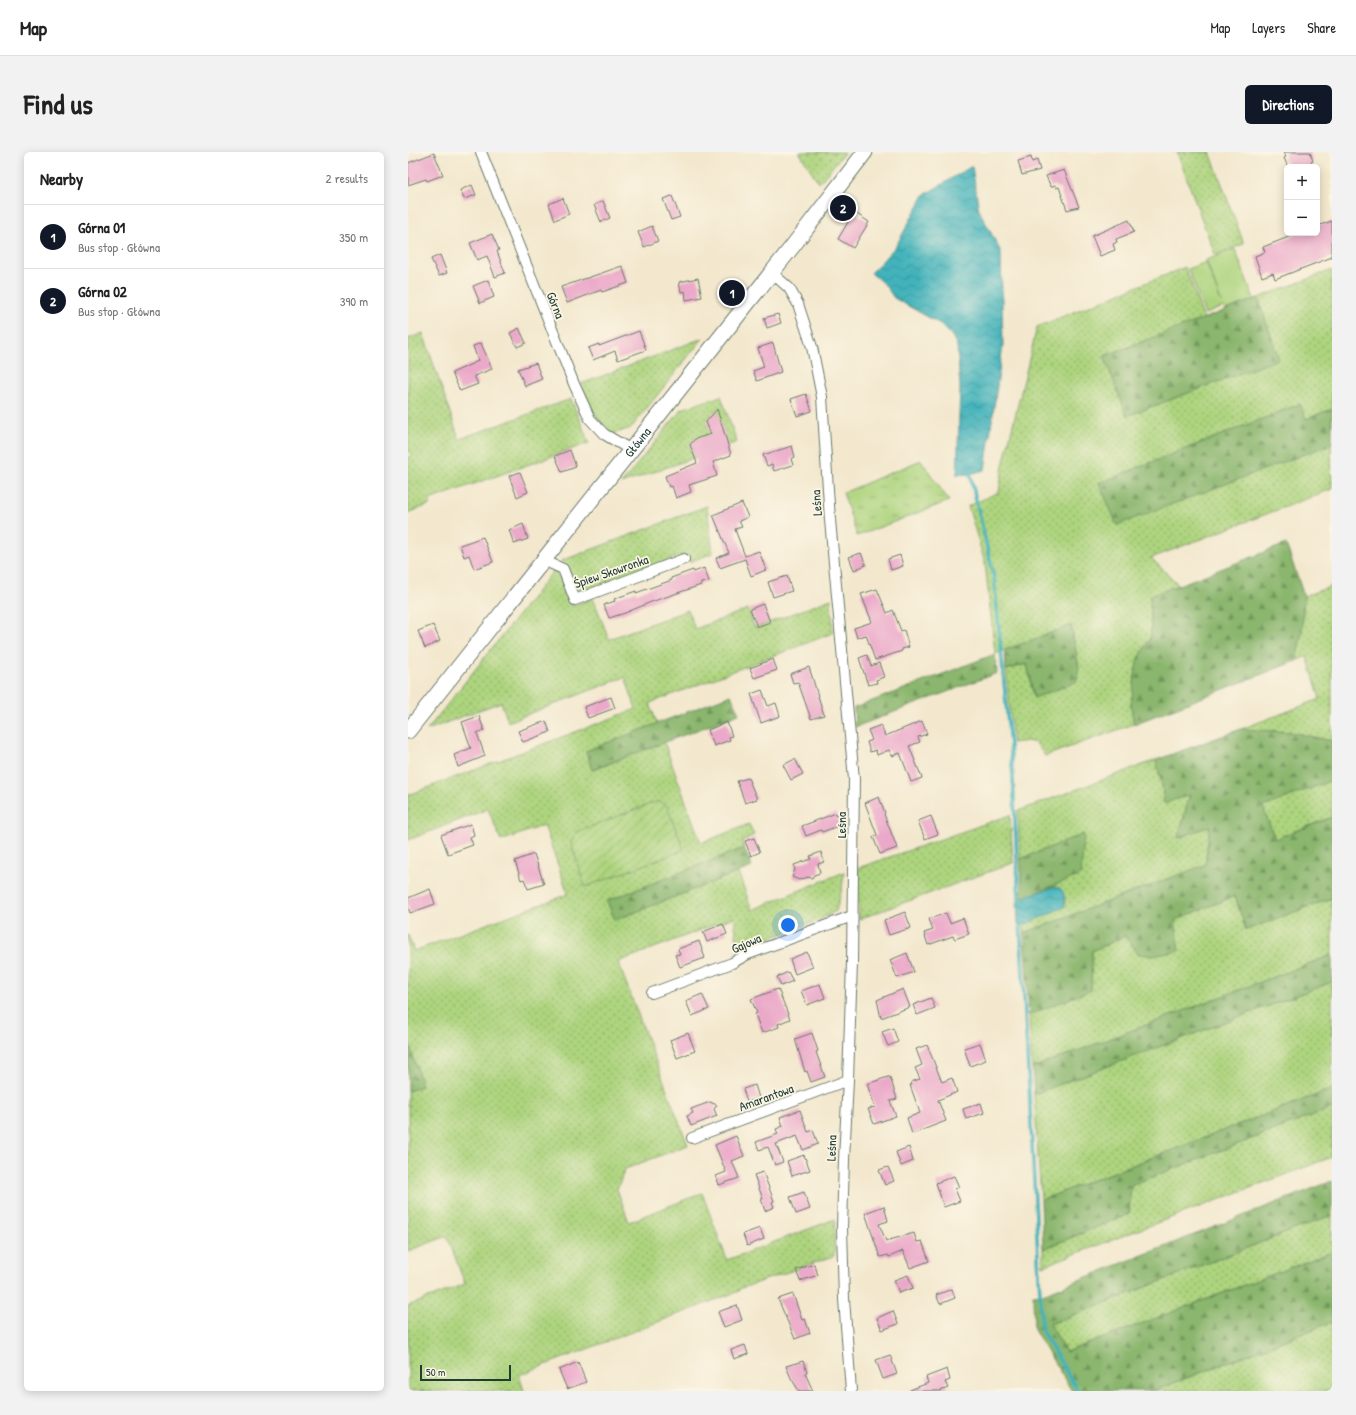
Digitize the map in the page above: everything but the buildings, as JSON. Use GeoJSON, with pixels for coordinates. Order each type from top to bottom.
{"type":"FeatureCollection","features":[{"type":"Feature","properties":{"kind":"main road","name":"Główna"},"geometry":{"type":"LineString","coordinates":[[408,731],[772,273],[865,152]]}},
{"type":"Feature","properties":{"kind":"street","name":"Górna"},"geometry":{"type":"LineString","coordinates":[[481,152],[574,384],[590,419],[604,434],[632,450]]}},
{"type":"Feature","properties":{"kind":"street","name":"Leśna"},"geometry":{"type":"LineString","coordinates":[[772,273],[789,288],[798,304],[812,347],[823,406],[830,520],[854,779],[852,964],[842,1228],[844,1298],[851,1391]]}},
{"type":"Feature","properties":{"kind":"street","name":"Śpiew Skowronka"},"geometry":{"type":"LineString","coordinates":[[543,560],[563,569],[574,600],[684,559]]}},
{"type":"Feature","properties":{"kind":"street","name":"Gajowa"},"geometry":{"type":"LineString","coordinates":[[652,993],[732,963],[748,954],[852,916]]}},
{"type":"Feature","properties":{"kind":"street","name":"Amarantowa"},"geometry":{"type":"LineString","coordinates":[[692,1138],[848,1080]]}},
{"type":"Feature","properties":{"kind":"green space"},"geometry":{"type":"Polygon","coordinates":[[[799,152],[845,152],[819,183],[799,152]]]}},
{"type":"Feature","properties":{"kind":"green space"},"geometry":{"type":"Polygon","coordinates":[[[1177,152],[1210,152],[1244,244],[1215,255],[1177,152]]]}},
{"type":"Feature","properties":{"kind":"green space"},"geometry":{"type":"Polygon","coordinates":[[[1235,249],[1254,299],[1225,310],[1223,307],[1205,314],[1188,269],[1206,262],[1221,302],[1206,260],[1235,249]]]}},
{"type":"Feature","properties":{"kind":"green space"},"geometry":{"type":"Polygon","coordinates":[[[1185,267],[1204,319],[1104,356],[1278,359],[1258,298],[1332,270],[1332,409],[1306,419],[1300,404],[1099,483],[1331,445],[1332,489],[1151,558],[1179,585],[1150,596],[1151,636],[1137,662],[1131,705],[1134,724],[1045,756],[1036,743],[1027,741],[1013,743],[1006,670],[1027,664],[1034,697],[1079,668],[1071,626],[995,654],[985,563],[968,506],[999,492],[1003,465],[1037,327],[1185,267]]]}},
{"type":"Feature","properties":{"kind":"green space"},"geometry":{"type":"Polygon","coordinates":[[[1258,298],[1279,359],[1127,416],[1104,356],[1258,298]]]}},
{"type":"Feature","properties":{"kind":"green space"},"geometry":{"type":"Polygon","coordinates":[[[423,333],[459,439],[571,399],[589,443],[429,500],[431,504],[408,513],[408,457],[411,456],[408,447],[408,339],[423,333]]]}},
{"type":"Feature","properties":{"kind":"green space"},"geometry":{"type":"Polygon","coordinates":[[[703,338],[631,428],[610,435],[595,415],[581,384],[703,338]]]}},
{"type":"Feature","properties":{"kind":"green space"},"geometry":{"type":"Polygon","coordinates":[[[721,396],[737,442],[621,484],[682,409],[721,396]]]}},
{"type":"Feature","properties":{"kind":"green space"},"geometry":{"type":"Polygon","coordinates":[[[1300,404],[1306,419],[1332,409],[1332,444],[1117,525],[1099,483],[1300,404]]]}},
{"type":"Feature","properties":{"kind":"green space"},"geometry":{"type":"Polygon","coordinates":[[[921,460],[949,501],[857,536],[843,493],[921,460]]]}},
{"type":"Feature","properties":{"kind":"green space"},"geometry":{"type":"Polygon","coordinates":[[[707,506],[713,553],[689,562],[686,554],[585,592],[577,588],[567,567],[561,561],[707,506]]]}},
{"type":"Feature","properties":{"kind":"green space"},"geometry":{"type":"Polygon","coordinates":[[[1286,544],[1304,596],[1302,631],[1296,661],[1134,724],[1131,705],[1137,662],[1151,636],[1150,596],[1286,544]]]}},
{"type":"Feature","properties":{"kind":"green space"},"geometry":{"type":"Polygon","coordinates":[[[554,570],[560,578],[572,606],[593,598],[609,639],[688,610],[695,629],[748,609],[755,628],[831,599],[833,633],[650,703],[657,724],[586,751],[593,770],[664,742],[701,843],[749,824],[754,835],[742,841],[744,848],[607,901],[615,920],[738,872],[752,910],[844,872],[842,889],[836,911],[819,920],[738,950],[734,917],[618,962],[688,1145],[625,1169],[617,1189],[629,1222],[702,1193],[727,1260],[835,1219],[834,1256],[739,1289],[739,1291],[519,1375],[524,1391],[408,1391],[408,1306],[465,1284],[447,1236],[408,1251],[408,1091],[422,1086],[408,1044],[408,935],[414,951],[568,894],[544,825],[501,841],[488,809],[408,840],[408,795],[636,709],[625,677],[508,722],[501,702],[427,730],[554,570]]]}},
{"type":"Feature","properties":{"kind":"green space"},"geometry":{"type":"Polygon","coordinates":[[[1332,586],[1332,742],[1290,732],[1241,729],[1320,699],[1307,656],[1296,661],[1302,631],[1304,596],[1332,586]]]}},
{"type":"Feature","properties":{"kind":"green space"},"geometry":{"type":"Polygon","coordinates":[[[1071,625],[1079,668],[1076,682],[1034,698],[1027,664],[1006,670],[1005,650],[1071,625]]]}},
{"type":"Feature","properties":{"kind":"green space"},"geometry":{"type":"Polygon","coordinates":[[[995,654],[997,673],[855,727],[854,708],[995,654]]]}},
{"type":"Feature","properties":{"kind":"green space"},"geometry":{"type":"Polygon","coordinates":[[[731,695],[739,714],[592,770],[586,751],[731,695]]]}},
{"type":"Feature","properties":{"kind":"green space"},"geometry":{"type":"Polygon","coordinates":[[[1241,729],[1290,732],[1332,741],[1332,780],[1263,807],[1275,839],[1332,817],[1332,898],[1246,930],[1235,896],[1175,920],[1179,951],[1153,956],[1139,954],[1125,936],[1092,951],[1091,990],[1029,1015],[1024,933],[1205,865],[1210,826],[1178,838],[1190,795],[1164,803],[1162,785],[1156,760],[1241,729]]]}},
{"type":"Feature","properties":{"kind":"green space"},"geometry":{"type":"Polygon","coordinates":[[[1156,760],[1165,803],[1190,794],[1178,838],[1210,826],[1205,865],[1024,933],[1022,898],[1084,835],[1020,859],[1018,811],[1156,760]]]}},
{"type":"Feature","properties":{"kind":"green space"},"geometry":{"type":"Polygon","coordinates":[[[1332,780],[1332,817],[1275,839],[1262,807],[1332,780]]]}},
{"type":"Feature","properties":{"kind":"green space"},"geometry":{"type":"Polygon","coordinates":[[[658,801],[667,806],[684,850],[585,887],[571,843],[576,832],[658,801]]]}},
{"type":"Feature","properties":{"kind":"green space"},"geometry":{"type":"Polygon","coordinates":[[[1010,815],[1013,863],[859,919],[858,868],[1010,815]]]}},
{"type":"Feature","properties":{"kind":"green space"},"geometry":{"type":"Polygon","coordinates":[[[1084,834],[1081,875],[1022,898],[1020,859],[1084,834]]]}},
{"type":"Feature","properties":{"kind":"green space"},"geometry":{"type":"Polygon","coordinates":[[[744,848],[752,867],[615,920],[607,901],[744,848]]]}},
{"type":"Feature","properties":{"kind":"green space"},"geometry":{"type":"Polygon","coordinates":[[[1235,896],[1246,930],[1332,898],[1332,955],[1032,1068],[1029,1015],[1091,990],[1092,951],[1125,936],[1139,954],[1175,920],[1235,896]]]}},
{"type":"Feature","properties":{"kind":"green space"},"geometry":{"type":"Polygon","coordinates":[[[1332,955],[1332,982],[1034,1094],[1032,1068],[1332,955]]]}},
{"type":"Feature","properties":{"kind":"green space"},"geometry":{"type":"Polygon","coordinates":[[[1332,982],[1332,1089],[1041,1200],[1034,1094],[1332,982]]]}},
{"type":"Feature","properties":{"kind":"green space"},"geometry":{"type":"Polygon","coordinates":[[[409,1043],[422,1086],[408,1091],[408,1044],[409,1043]]]}},
{"type":"Feature","properties":{"kind":"green space"},"geometry":{"type":"Polygon","coordinates":[[[1332,1089],[1332,1108],[1131,1185],[1129,1214],[1043,1249],[1041,1200],[1332,1089]]]}},
{"type":"Feature","properties":{"kind":"green space"},"geometry":{"type":"Polygon","coordinates":[[[1332,1108],[1332,1157],[1043,1266],[1043,1249],[1129,1214],[1131,1185],[1332,1108]]]}},
{"type":"Feature","properties":{"kind":"green space"},"geometry":{"type":"Polygon","coordinates":[[[1332,1181],[1332,1215],[1050,1324],[1066,1352],[1332,1252],[1332,1322],[1153,1391],[1072,1391],[1034,1330],[1033,1295],[1043,1294],[1332,1181]]]}},
{"type":"Feature","properties":{"kind":"green space"},"geometry":{"type":"Polygon","coordinates":[[[1332,1215],[1332,1252],[1066,1352],[1050,1324],[1332,1215]]]}},
{"type":"Feature","properties":{"kind":"green space"},"geometry":{"type":"Polygon","coordinates":[[[1332,1322],[1332,1391],[1153,1391],[1332,1322]]]}},
{"type":"Feature","properties":{"kind":"water"},"geometry":{"type":"Polygon","coordinates":[[[972,166],[979,210],[1001,252],[1003,345],[985,470],[970,474],[957,475],[960,387],[957,346],[952,336],[942,325],[894,298],[885,285],[871,273],[896,246],[924,195],[972,166]]]}},
{"type":"Feature","properties":{"kind":"water"},"geometry":{"type":"Polygon","coordinates":[[[1054,887],[1060,888],[1064,894],[1064,907],[1022,926],[1018,924],[1017,903],[1020,898],[1054,887]]]}},
{"type":"Feature","properties":{"kind":"waterway"},"geometry":{"type":"LineString","coordinates":[[970,474],[994,577],[1013,777],[1019,903]]}},
{"type":"Feature","properties":{"kind":"waterway"},"geometry":{"type":"LineString","coordinates":[[1020,921],[1042,1331],[1078,1391]]}},
{"type":"Feature","properties":{"kind":"place","name":"Górna 02"},"geometry":{"type":"Point","coordinates":[843,208]}},
{"type":"Feature","properties":{"kind":"place","name":"Górna 01"},"geometry":{"type":"Point","coordinates":[732,293]}}]}
